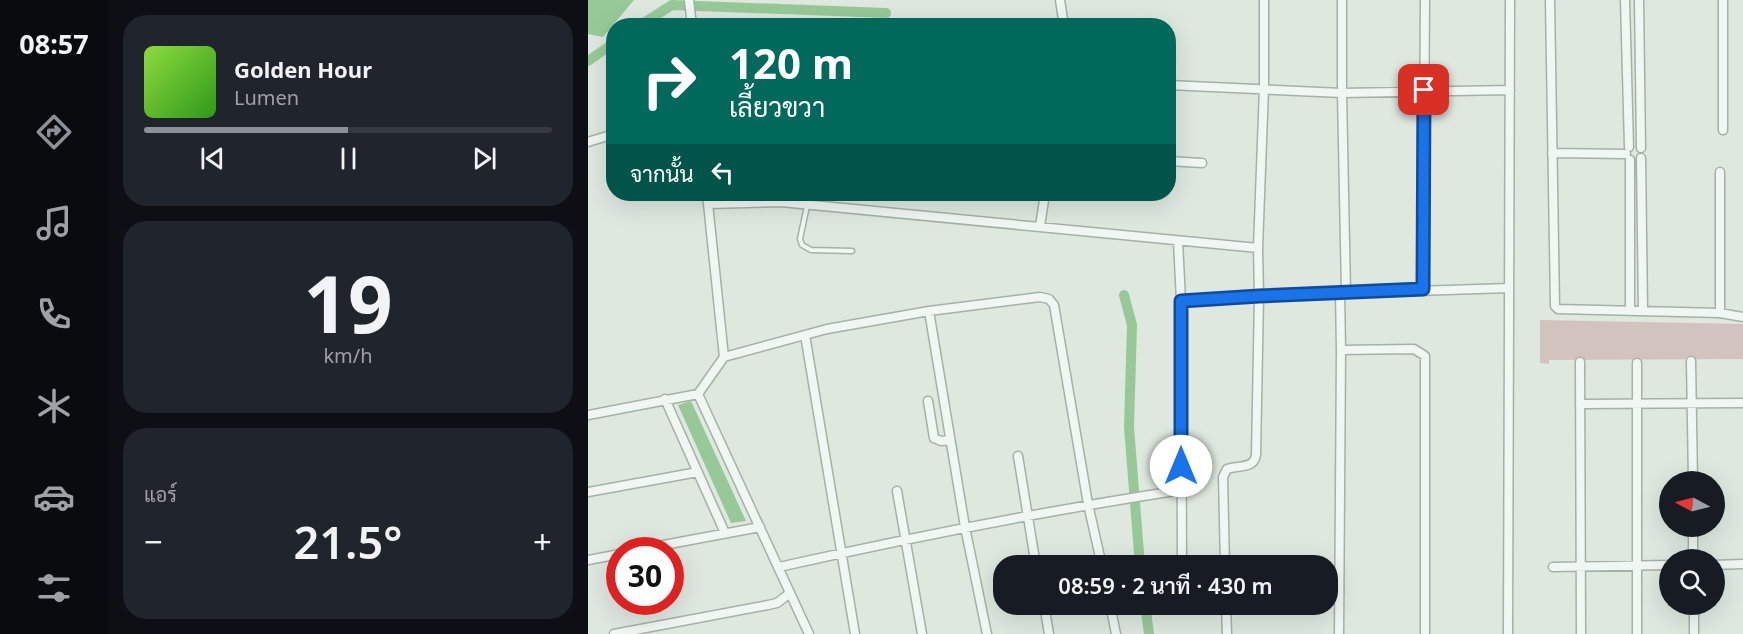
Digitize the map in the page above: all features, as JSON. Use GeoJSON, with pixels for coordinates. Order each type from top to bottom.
{"type":"FeatureCollection","features":[{"type":"Feature","properties":{"kind":"street"},"geometry":{"type":"LineString","coordinates":[[689,0],[691,18]]}},
{"type":"Feature","properties":{"kind":"street"},"geometry":{"type":"LineString","coordinates":[[1060,0],[1063,18]]}},
{"type":"Feature","properties":{"kind":"street"},"geometry":{"type":"LineString","coordinates":[[1225,555],[1223,477],[1227,469],[1251,465],[1256,455],[1264,0]]}},
{"type":"Feature","properties":{"kind":"street"},"geometry":{"type":"LineString","coordinates":[[1339,634],[1343,293],[1342,0]]}},
{"type":"Feature","properties":{"kind":"street"},"geometry":{"type":"LineString","coordinates":[[1423,289],[1425,0]]}},
{"type":"Feature","properties":{"kind":"street"},"geometry":{"type":"LineString","coordinates":[[1508,634],[1510,0]]}},
{"type":"Feature","properties":{"kind":"street"},"geometry":{"type":"LineString","coordinates":[[1550,0],[1555,306],[1558,309],[1720,313],[1743,317]]}},
{"type":"Feature","properties":{"kind":"street"},"geometry":{"type":"LineString","coordinates":[[1625,0],[1630,310]]}},
{"type":"Feature","properties":{"kind":"street"},"geometry":{"type":"LineString","coordinates":[[1639,0],[1643,311]]}},
{"type":"Feature","properties":{"kind":"street"},"geometry":{"type":"LineString","coordinates":[[1723,0],[1723,130]]}},
{"type":"Feature","properties":{"kind":"street"},"geometry":{"type":"LineString","coordinates":[[1176,85],[1342,93],[1510,90]]}},
{"type":"Feature","properties":{"kind":"street"},"geometry":{"type":"LineString","coordinates":[[588,142],[606,136]]}},
{"type":"Feature","properties":{"kind":"street"},"geometry":{"type":"LineString","coordinates":[[1628,154],[1634,145],[1641,148]]}},
{"type":"Feature","properties":{"kind":"street"},"geometry":{"type":"LineString","coordinates":[[1552,153],[1628,154],[1637,161],[1641,158]]}},
{"type":"Feature","properties":{"kind":"street"},"geometry":{"type":"LineString","coordinates":[[1176,161],[1202,163]]}},
{"type":"Feature","properties":{"kind":"street"},"geometry":{"type":"LineString","coordinates":[[1720,172],[1720,313]]}},
{"type":"Feature","properties":{"kind":"street"},"geometry":{"type":"LineString","coordinates":[[708,201],[724,357]]}},
{"type":"Feature","properties":{"kind":"street"},"geometry":{"type":"LineString","coordinates":[[708,204],[765,201],[1258,248]]}},
{"type":"Feature","properties":{"kind":"street"},"geometry":{"type":"LineString","coordinates":[[1040,226],[1044,201]]}},
{"type":"Feature","properties":{"kind":"street"},"geometry":{"type":"LineString","coordinates":[[1178,241],[1181,301],[1182,555]]}},
{"type":"Feature","properties":{"kind":"street"},"geometry":{"type":"LineString","coordinates":[[1181,301],[1423,289],[1509,288]]}},
{"type":"Feature","properties":{"kind":"street"},"geometry":{"type":"LineString","coordinates":[[588,414],[698,394],[724,357],[827,329],[928,310],[1040,297],[1049,299],[1054,305],[1100,555]]}},
{"type":"Feature","properties":{"kind":"street"},"geometry":{"type":"LineString","coordinates":[[928,310],[965,527],[987,634]]}},
{"type":"Feature","properties":{"kind":"street"},"geometry":{"type":"LineString","coordinates":[[805,335],[855,634]]}},
{"type":"Feature","properties":{"kind":"street"},"geometry":{"type":"LineString","coordinates":[[1341,350],[1414,349],[1425,356],[1425,634]]}},
{"type":"Feature","properties":{"kind":"street"},"geometry":{"type":"LineString","coordinates":[[1691,361],[1693,471]]}},
{"type":"Feature","properties":{"kind":"street"},"geometry":{"type":"LineString","coordinates":[[1580,363],[1581,634]]}},
{"type":"Feature","properties":{"kind":"street"},"geometry":{"type":"LineString","coordinates":[[1637,363],[1637,634]]}},
{"type":"Feature","properties":{"kind":"street"},"geometry":{"type":"LineString","coordinates":[[698,394],[809,634]]}},
{"type":"Feature","properties":{"kind":"street"},"geometry":{"type":"LineString","coordinates":[[664,399],[725,533]]}},
{"type":"Feature","properties":{"kind":"street"},"geometry":{"type":"LineString","coordinates":[[928,401],[934,438],[941,441],[950,440]]}},
{"type":"Feature","properties":{"kind":"street"},"geometry":{"type":"LineString","coordinates":[[1580,404],[1743,403]]}},
{"type":"Feature","properties":{"kind":"street"},"geometry":{"type":"LineString","coordinates":[[1018,456],[1034,555]]}},
{"type":"Feature","properties":{"kind":"street"},"geometry":{"type":"LineString","coordinates":[[588,492],[698,472]]}},
{"type":"Feature","properties":{"kind":"street"},"geometry":{"type":"LineString","coordinates":[[778,567],[965,527],[1181,490]]}},
{"type":"Feature","properties":{"kind":"street"},"geometry":{"type":"LineString","coordinates":[[897,491],[922,634]]}},
{"type":"Feature","properties":{"kind":"street"},"geometry":{"type":"LineString","coordinates":[[684,541],[760,527]]}},
{"type":"Feature","properties":{"kind":"street"},"geometry":{"type":"LineString","coordinates":[[588,560],[606,557]]}},
{"type":"Feature","properties":{"kind":"street"},"geometry":{"type":"LineString","coordinates":[[1725,565],[1743,564]]}},
{"type":"Feature","properties":{"kind":"street"},"geometry":{"type":"LineString","coordinates":[[1553,567],[1659,566]]}},
{"type":"Feature","properties":{"kind":"street"},"geometry":{"type":"LineString","coordinates":[[614,634],[777,603],[790,593]]}},
{"type":"Feature","properties":{"kind":"street"},"geometry":{"type":"LineString","coordinates":[[1046,615],[1049,634]]}},
{"type":"Feature","properties":{"kind":"street"},"geometry":{"type":"LineString","coordinates":[[1112,615],[1116,634]]}},
{"type":"Feature","properties":{"kind":"street"},"geometry":{"type":"LineString","coordinates":[[1226,615],[1227,634]]}},
{"type":"Feature","properties":{"kind":"street"},"geometry":{"type":"LineString","coordinates":[[1694,615],[1694,634]]}},
{"type":"Feature","properties":{"kind":"lane"},"geometry":{"type":"LineString","coordinates":[[807,205],[802,245],[811,250],[852,252]]}},
{"type":"Feature","properties":{"kind":"shaded area"},"geometry":{"type":"Polygon","coordinates":[[[588,0],[634,0],[619,18],[606,18],[606,33],[603,37],[588,34],[588,0]]]}},
{"type":"Feature","properties":{"kind":"shaded area"},"geometry":{"type":"Polygon","coordinates":[[[1540,320],[1743,324],[1743,359],[1549,360],[1549,364],[1540,363],[1540,320]]]}},
{"type":"Feature","properties":{"kind":"shaded area"},"geometry":{"type":"Polygon","coordinates":[[[691,401],[746,521],[731,523],[678,405],[691,401]]]}},
{"type":"Feature","properties":{"kind":"waterway"},"geometry":{"type":"LineString","coordinates":[[652,18],[672,5],[886,13]]}},
{"type":"Feature","properties":{"kind":"waterway"},"geometry":{"type":"LineString","coordinates":[[588,61],[606,49]]}},
{"type":"Feature","properties":{"kind":"waterway"},"geometry":{"type":"LineString","coordinates":[[1124,295],[1132,325],[1129,427],[1139,555]]}},
{"type":"Feature","properties":{"kind":"waterway"},"geometry":{"type":"LineString","coordinates":[[1146,615],[1149,634]]}},
{"type":"Feature","properties":{"kind":"route"},"geometry":{"type":"LineString","coordinates":[[1181,466],[1181,301],[1423,289],[1424,90]]}}]}
